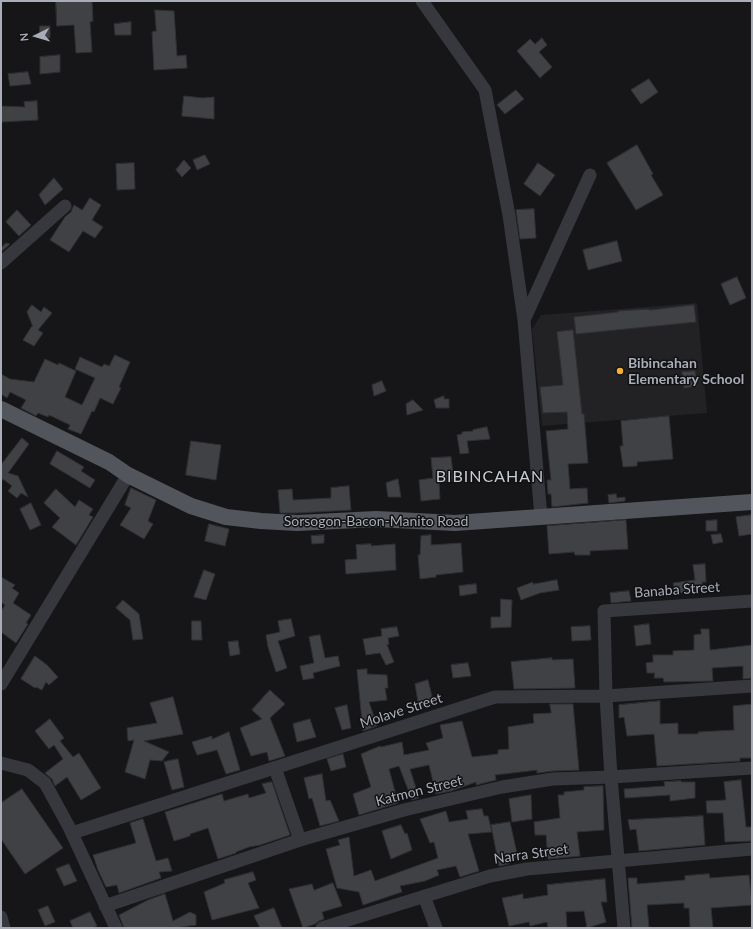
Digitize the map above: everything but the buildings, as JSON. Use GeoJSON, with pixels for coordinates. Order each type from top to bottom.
{"type":"FeatureCollection","features":[{"type":"Feature","properties":{"kind":"main road","name":"Sorsogon-Bacon-Manito Road"},"geometry":{"type":"LineString","coordinates":[[1,409],[109,462],[128,476],[190,506],[226,517],[297,523],[376,519],[455,523],[752,502]]}},
{"type":"Feature","properties":{"kind":"street"},"geometry":{"type":"LineString","coordinates":[[422,1],[485,90],[509,215],[524,320],[541,518]]}},
{"type":"Feature","properties":{"kind":"street"},"geometry":{"type":"LineString","coordinates":[[524,320],[590,175]]}},
{"type":"Feature","properties":{"kind":"street"},"geometry":{"type":"LineString","coordinates":[[1,263],[65,206]]}},
{"type":"Feature","properties":{"kind":"street"},"geometry":{"type":"LineString","coordinates":[[1,684],[128,476]]}},
{"type":"Feature","properties":{"kind":"street","name":"Banaba Street"},"geometry":{"type":"LineString","coordinates":[[606,696],[604,611],[752,601]]}},
{"type":"Feature","properties":{"kind":"street","name":"Molave Street"},"geometry":{"type":"LineString","coordinates":[[72,833],[495,697],[606,696],[752,686]]}},
{"type":"Feature","properties":{"kind":"street"},"geometry":{"type":"LineString","coordinates":[[606,696],[611,777],[624,928]]}},
{"type":"Feature","properties":{"kind":"street"},"geometry":{"type":"LineString","coordinates":[[1,763],[28,770],[45,783],[72,833],[116,928]]}},
{"type":"Feature","properties":{"kind":"street"},"geometry":{"type":"LineString","coordinates":[[275,768],[300,840]]}},
{"type":"Feature","properties":{"kind":"street","name":"Katmon Street"},"geometry":{"type":"LineString","coordinates":[[105,906],[300,840],[404,810],[502,787],[553,779],[611,777],[752,768]]}},
{"type":"Feature","properties":{"kind":"street","name":"Narra Street"},"geometry":{"type":"LineString","coordinates":[[322,928],[490,876],[528,869],[752,849]]}},
{"type":"Feature","properties":{"kind":"street"},"geometry":{"type":"LineString","coordinates":[[424,896],[436,928]]}},
{"type":"Feature","properties":{"kind":"street"},"geometry":{"type":"LineString","coordinates":[[1,917],[4,928]]}},
{"type":"Feature","properties":{"kind":"shaded area","name":"Bibincahan Elementary School"},"geometry":{"type":"Polygon","coordinates":[[[697,303],[707,413],[542,426],[532,329],[541,315],[697,303]]]}},
{"type":"Feature","properties":{"kind":"place","name":"Bibincahan Elementary School"},"geometry":{"type":"Point","coordinates":[620,371]}},
{"type":"Feature","properties":{"kind":"district","name":"BIBINCAHAN"},"geometry":{"type":"Point","coordinates":[490,477]}}]}
